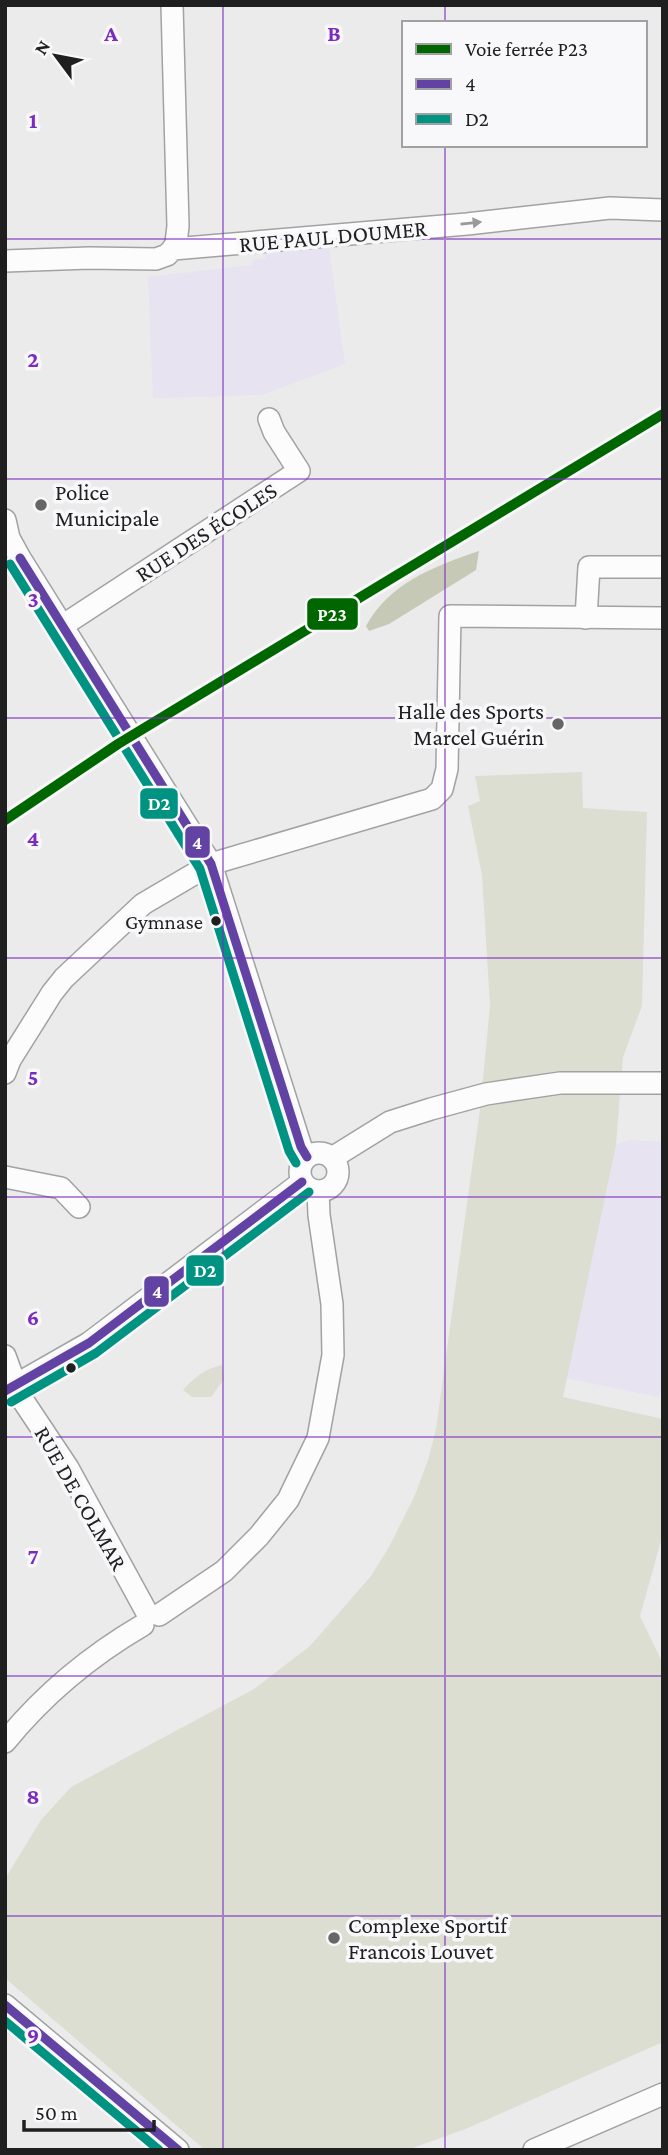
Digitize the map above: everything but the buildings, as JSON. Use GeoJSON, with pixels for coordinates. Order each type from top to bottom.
{"type":"FeatureCollection","features":[{"type":"Feature","properties":{"kind":"street"},"geometry":{"type":"LineString","coordinates":[[172,5],[178,226],[173,248]]}},
{"type":"Feature","properties":{"kind":"street","name":"RUE PAUL DOUMER"},"geometry":{"type":"LineString","coordinates":[[5,261],[156,259],[167,255],[173,248],[467,224],[610,208],[663,210]]}},
{"type":"Feature","properties":{"kind":"street","name":"RUE DES ÉCOLES"},"geometry":{"type":"LineString","coordinates":[[62,626],[299,471],[269,419]]}},
{"type":"Feature","properties":{"kind":"street"},"geometry":{"type":"LineString","coordinates":[[5,520],[13,562],[62,626],[211,864],[301,1147],[307,1157]]}},
{"type":"Feature","properties":{"kind":"street"},"geometry":{"type":"LineString","coordinates":[[586,618],[589,567],[663,567]]}},
{"type":"Feature","properties":{"kind":"street"},"geometry":{"type":"LineString","coordinates":[[5,1073],[10,1060],[64,978],[143,904],[211,864],[432,799],[442,789],[446,769],[450,616],[663,618]]}},
{"type":"Feature","properties":{"kind":"street"},"geometry":{"type":"LineString","coordinates":[[332,1158],[390,1122],[430,1108],[486,1094],[560,1083],[663,1083]]}},
{"type":"Feature","properties":{"kind":"street"},"geometry":{"type":"LineString","coordinates":[[5,1742],[36,1706],[82,1665],[149,1617],[224,1571],[259,1536],[288,1500],[318,1438],[333,1355],[332,1304],[319,1215],[310,1187],[300,1173],[301,1165],[307,1157],[315,1153],[324,1153],[332,1158],[338,1168],[337,1180],[329,1189],[310,1187],[89,1343],[10,1389]]}},
{"type":"Feature","properties":{"kind":"street"},"geometry":{"type":"LineString","coordinates":[[5,1177],[61,1188],[79,1207]]}},
{"type":"Feature","properties":{"kind":"street","name":"RUE DE COLMAR"},"geometry":{"type":"LineString","coordinates":[[5,1356],[10,1389],[68,1468],[149,1617]]}},
{"type":"Feature","properties":{"kind":"street"},"geometry":{"type":"LineString","coordinates":[[5,2005],[178,2150]]}},
{"type":"Feature","properties":{"kind":"street"},"geometry":{"type":"LineString","coordinates":[[534,2150],[663,2094]]}},
{"type":"Feature","properties":{"kind":"shaded area"},"geometry":{"type":"Polygon","coordinates":[[[329,248],[345,364],[262,395],[153,398],[148,277],[252,265],[253,260],[265,259],[265,253],[329,248]]]}},
{"type":"Feature","properties":{"kind":"shaded area"},"geometry":{"type":"Polygon","coordinates":[[[582,772],[583,808],[647,812],[642,1006],[623,1057],[616,1145],[563,1397],[663,1419],[663,1534],[640,1616],[663,1664],[663,2042],[468,2128],[407,2150],[205,2150],[5,1978],[5,1879],[41,1820],[71,1787],[254,1689],[310,1646],[371,1576],[389,1547],[415,1495],[436,1429],[480,1109],[490,1006],[482,875],[468,806],[480,801],[475,776],[582,772]]]}},
{"type":"Feature","properties":{"kind":"shaded area"},"geometry":{"type":"Polygon","coordinates":[[[629,1140],[663,1142],[663,1384],[658,1397],[566,1378],[616,1145],[629,1140]]]}},
{"type":"Feature","properties":{"kind":"shaded area"},"geometry":{"type":"Polygon","coordinates":[[[222,1365],[224,1379],[211,1397],[192,1397],[183,1390],[200,1374],[222,1365]]]}},
{"type":"Feature","properties":{"kind":"green space"},"geometry":{"type":"Polygon","coordinates":[[[479,551],[476,570],[389,624],[369,631],[366,626],[376,611],[400,587],[430,570],[479,551]]]}},
{"type":"Feature","properties":{"kind":"rail line","name":"P23"},"geometry":{"type":"LineString","coordinates":[[5,820],[118,744],[663,414]]}},
{"type":"Feature","properties":{"kind":"transit line","name":"4"},"geometry":{"type":"LineString","coordinates":[[20,558],[211,864],[301,1147],[307,1157]]}},
{"type":"Feature","properties":{"kind":"transit line","name":"D2"},"geometry":{"type":"LineString","coordinates":[[10,564],[200,869],[289,1151],[296,1163]]}},
{"type":"Feature","properties":{"kind":"transit line","name":"4"},"geometry":{"type":"LineString","coordinates":[[5,1391],[89,1343],[302,1182]]}},
{"type":"Feature","properties":{"kind":"transit line","name":"D2"},"geometry":{"type":"LineString","coordinates":[[11,1402],[96,1353],[309,1192]]}},
{"type":"Feature","properties":{"kind":"transit line","name":"4"},"geometry":{"type":"LineString","coordinates":[[5,2005],[178,2150]]}},
{"type":"Feature","properties":{"kind":"transit line","name":"D2"},"geometry":{"type":"LineString","coordinates":[[5,2021],[159,2150]]}},
{"type":"Feature","properties":{"kind":"place","name":"Police Municipale"},"geometry":{"type":"Point","coordinates":[41,505]}},
{"type":"Feature","properties":{"kind":"place","name":"Halle des Sports Marcel Guérin"},"geometry":{"type":"Point","coordinates":[558,724]}},
{"type":"Feature","properties":{"kind":"place","name":"Gymnase"},"geometry":{"type":"Point","coordinates":[216,921]}},
{"type":"Feature","properties":{"kind":"place","name":"Complexe Sportif Francois Louvet"},"geometry":{"type":"Point","coordinates":[334,1938]}}]}
